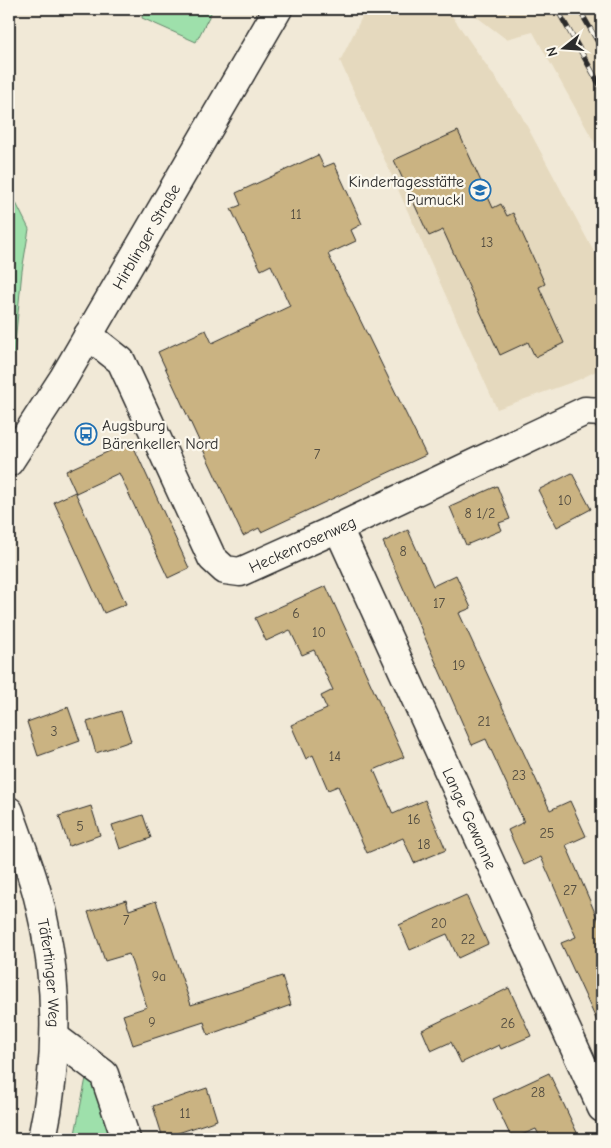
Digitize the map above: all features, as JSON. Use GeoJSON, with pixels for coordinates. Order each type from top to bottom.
{"type":"FeatureCollection","features":[{"type":"Feature","properties":{"kind":"street","name":"Hirblinger Straße"},"geometry":{"type":"LineString","coordinates":[[9,462],[63,379],[278,9]]}},
{"type":"Feature","properties":{"kind":"street","name":"Heckenrosenweg"},"geometry":{"type":"LineString","coordinates":[[88,335],[121,361],[212,558],[225,570],[240,572],[338,528],[584,410],[602,412]]}},
{"type":"Feature","properties":{"kind":"street","name":"Lange Gewanne"},"geometry":{"type":"LineString","coordinates":[[338,528],[602,1108]]}},
{"type":"Feature","properties":{"kind":"street","name":"Täfertinger Weg"},"geometry":{"type":"LineString","coordinates":[[9,811],[39,900],[52,973],[56,1038],[48,1114],[42,1139]]}},
{"type":"Feature","properties":{"kind":"street"},"geometry":{"type":"LineString","coordinates":[[56,1038],[104,1074],[126,1139]]}},
{"type":"Feature","properties":{"kind":"shaded area","name":"Kindertagesstätte Pumuckl"},"geometry":{"type":"Polygon","coordinates":[[[366,9],[447,9],[520,113],[602,267],[602,368],[578,380],[497,409],[340,61],[366,9]]]}},
{"type":"Feature","properties":{"kind":"shaded area"},"geometry":{"type":"Polygon","coordinates":[[[470,9],[602,9],[602,156],[533,32],[506,39],[473,14],[470,9]]]}},
{"type":"Feature","properties":{"kind":"green space"},"geometry":{"type":"Polygon","coordinates":[[[143,9],[213,9],[196,42],[142,18],[143,9]]]}},
{"type":"Feature","properties":{"kind":"green space"},"geometry":{"type":"Polygon","coordinates":[[[9,189],[29,229],[22,271],[14,354],[9,362],[9,189]]]}},
{"type":"Feature","properties":{"kind":"green space"},"geometry":{"type":"Polygon","coordinates":[[[86,1078],[96,1088],[111,1139],[74,1139],[86,1078]]]}},
{"type":"Feature","properties":{"kind":"building"},"geometry":{"type":"Polygon","coordinates":[[[458,131],[493,208],[501,204],[507,216],[513,213],[545,284],[539,287],[564,343],[535,357],[528,342],[500,355],[443,230],[429,236],[394,160],[458,131]]]}},
{"type":"Feature","properties":{"kind":"building"},"geometry":{"type":"Polygon","coordinates":[[[318,155],[324,167],[334,163],[362,224],[351,230],[356,241],[328,254],[426,455],[261,532],[259,528],[243,536],[158,352],[206,330],[212,343],[290,306],[271,265],[261,270],[231,209],[241,205],[236,193],[318,155]]]}},
{"type":"Feature","properties":{"kind":"building"},"geometry":{"type":"Polygon","coordinates":[[[131,441],[189,568],[168,578],[119,473],[76,493],[66,471],[131,441]]]}},
{"type":"Feature","properties":{"kind":"building"},"geometry":{"type":"Polygon","coordinates":[[[572,473],[591,509],[557,527],[538,490],[572,473]]]}},
{"type":"Feature","properties":{"kind":"building"},"geometry":{"type":"Polygon","coordinates":[[[497,486],[510,519],[499,523],[502,530],[466,545],[450,507],[497,486]]]}},
{"type":"Feature","properties":{"kind":"building"},"geometry":{"type":"Polygon","coordinates":[[[75,492],[126,604],[104,613],[54,502],[75,492]]]}},
{"type":"Feature","properties":{"kind":"building"},"geometry":{"type":"Polygon","coordinates":[[[408,530],[433,586],[456,575],[471,608],[459,613],[550,810],[570,801],[586,836],[566,845],[602,929],[602,1032],[561,943],[576,937],[541,857],[524,865],[508,830],[524,822],[486,739],[472,745],[383,542],[408,530]]]}},
{"type":"Feature","properties":{"kind":"building"},"geometry":{"type":"Polygon","coordinates":[[[326,586],[404,757],[374,770],[393,814],[425,800],[446,850],[414,863],[403,838],[367,853],[338,786],[328,790],[313,755],[306,759],[291,725],[327,709],[321,696],[333,690],[314,650],[302,655],[290,630],[266,641],[255,618],[326,586]]]}},
{"type":"Feature","properties":{"kind":"building"},"geometry":{"type":"Polygon","coordinates":[[[68,707],[80,741],[38,756],[27,722],[68,707]]]}},
{"type":"Feature","properties":{"kind":"building"},"geometry":{"type":"Polygon","coordinates":[[[121,711],[131,741],[96,753],[87,722],[121,711]]]}},
{"type":"Feature","properties":{"kind":"building"},"geometry":{"type":"Polygon","coordinates":[[[91,806],[100,835],[69,846],[59,816],[91,806]]]}},
{"type":"Feature","properties":{"kind":"building"},"geometry":{"type":"Polygon","coordinates":[[[143,815],[151,838],[120,849],[112,825],[143,815]]]}},
{"type":"Feature","properties":{"kind":"building"},"geometry":{"type":"Polygon","coordinates":[[[466,895],[488,944],[458,958],[447,934],[410,950],[399,925],[466,895]]]}},
{"type":"Feature","properties":{"kind":"building"},"geometry":{"type":"Polygon","coordinates":[[[126,900],[129,910],[156,901],[191,1005],[282,976],[291,1005],[208,1035],[204,1022],[133,1045],[123,1015],[147,1007],[129,954],[105,961],[88,912],[126,900]]]}},
{"type":"Feature","properties":{"kind":"building"},"geometry":{"type":"Polygon","coordinates":[[[509,988],[531,1036],[501,1049],[499,1045],[461,1063],[451,1042],[431,1051],[422,1030],[509,988]]]}},
{"type":"Feature","properties":{"kind":"building"},"geometry":{"type":"Polygon","coordinates":[[[549,1073],[580,1139],[541,1139],[536,1129],[512,1139],[493,1099],[549,1073]]]}},
{"type":"Feature","properties":{"kind":"building"},"geometry":{"type":"Polygon","coordinates":[[[207,1088],[217,1120],[163,1138],[153,1106],[207,1088]]]}},
{"type":"Feature","properties":{"kind":"railway"},"geometry":{"type":"LineString","coordinates":[[557,9],[602,89]]}},
{"type":"Feature","properties":{"kind":"railway"},"geometry":{"type":"LineString","coordinates":[[579,9],[602,49]]}},
{"type":"Feature","properties":{"kind":"place","name":"Kindertagesstätte Pumuckl"},"geometry":{"type":"Point","coordinates":[480,190]}},
{"type":"Feature","properties":{"kind":"place","name":"Augsburg Bärenkeller Nord"},"geometry":{"type":"Point","coordinates":[86,434]}}]}
